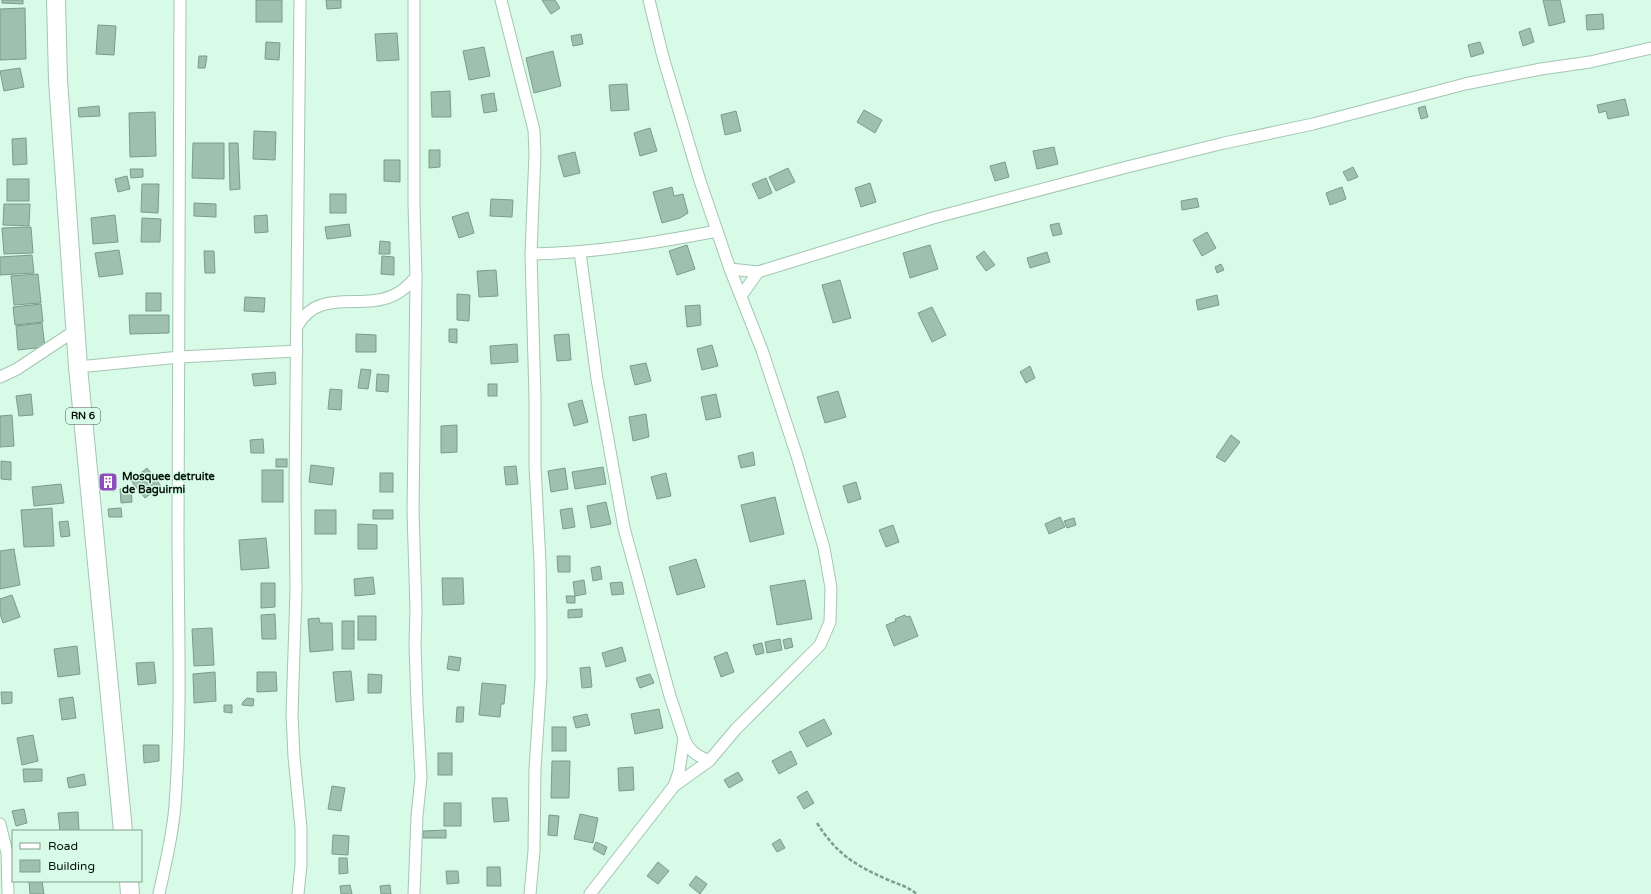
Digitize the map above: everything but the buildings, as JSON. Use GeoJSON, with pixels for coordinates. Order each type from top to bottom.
{"type":"FeatureCollection","features":[{"type":"Feature","properties":{"kind":"main road","name":"RN 6"},"geometry":{"type":"LineString","coordinates":[[56,0],[58,80],[78,367],[123,830]]}},
{"type":"Feature","properties":{"kind":"main road"},"geometry":{"type":"LineString","coordinates":[[129,882],[130,894]]}},
{"type":"Feature","properties":{"kind":"street"},"geometry":{"type":"LineString","coordinates":[[159,894],[175,808],[178,762],[180,628],[178,533],[180,357],[180,0]]}},
{"type":"Feature","properties":{"kind":"street"},"geometry":{"type":"LineString","coordinates":[[298,894],[301,865],[301,828],[294,757],[292,714],[296,591],[296,351],[298,325],[300,0]]}},
{"type":"Feature","properties":{"kind":"street"},"geometry":{"type":"LineString","coordinates":[[414,0],[414,204],[416,277],[413,512],[416,609],[416,704],[421,777],[417,816],[414,894]]}},
{"type":"Feature","properties":{"kind":"street"},"geometry":{"type":"LineString","coordinates":[[501,0],[534,130],[536,153],[531,254],[535,397],[535,466],[540,563],[541,677],[535,769],[534,851],[530,894]]}},
{"type":"Feature","properties":{"kind":"street"},"geometry":{"type":"LineString","coordinates":[[649,0],[663,57],[700,181],[730,269],[762,350],[797,456],[824,548],[830,588],[830,622],[820,645],[736,729],[709,761],[674,786]]}},
{"type":"Feature","properties":{"kind":"street"},"geometry":{"type":"LineString","coordinates":[[730,269],[758,272],[933,218],[1127,167],[1224,143],[1313,124],[1465,84],[1541,69],[1590,62],[1651,48]]}},
{"type":"Feature","properties":{"kind":"street"},"geometry":{"type":"LineString","coordinates":[[531,254],[580,252],[657,243],[717,232]]}},
{"type":"Feature","properties":{"kind":"street"},"geometry":{"type":"LineString","coordinates":[[580,252],[598,379],[624,528],[670,696],[684,738],[688,748],[693,753],[709,761]]}},
{"type":"Feature","properties":{"kind":"street"},"geometry":{"type":"LineString","coordinates":[[741,296],[758,272]]}},
{"type":"Feature","properties":{"kind":"street"},"geometry":{"type":"LineString","coordinates":[[298,325],[303,316],[317,306],[339,301],[375,301],[392,296],[405,289],[416,277]]}},
{"type":"Feature","properties":{"kind":"street"},"geometry":{"type":"LineString","coordinates":[[0,377],[17,369],[76,330]]}},
{"type":"Feature","properties":{"kind":"street"},"geometry":{"type":"LineString","coordinates":[[78,367],[180,357],[296,351]]}},
{"type":"Feature","properties":{"kind":"street"},"geometry":{"type":"LineString","coordinates":[[590,894],[674,786],[680,772],[684,738]]}},
{"type":"Feature","properties":{"kind":"street"},"geometry":{"type":"LineString","coordinates":[[0,824],[6,853],[8,894]]}},
{"type":"Feature","properties":{"kind":"path"},"geometry":{"type":"LineString","coordinates":[[817,823],[826,837],[841,854],[865,869],[909,888],[917,894]]}},
{"type":"Feature","properties":{"kind":"place","name":"Mosquee detruite de Baguirmi"},"geometry":{"type":"Point","coordinates":[108,482]}}]}
